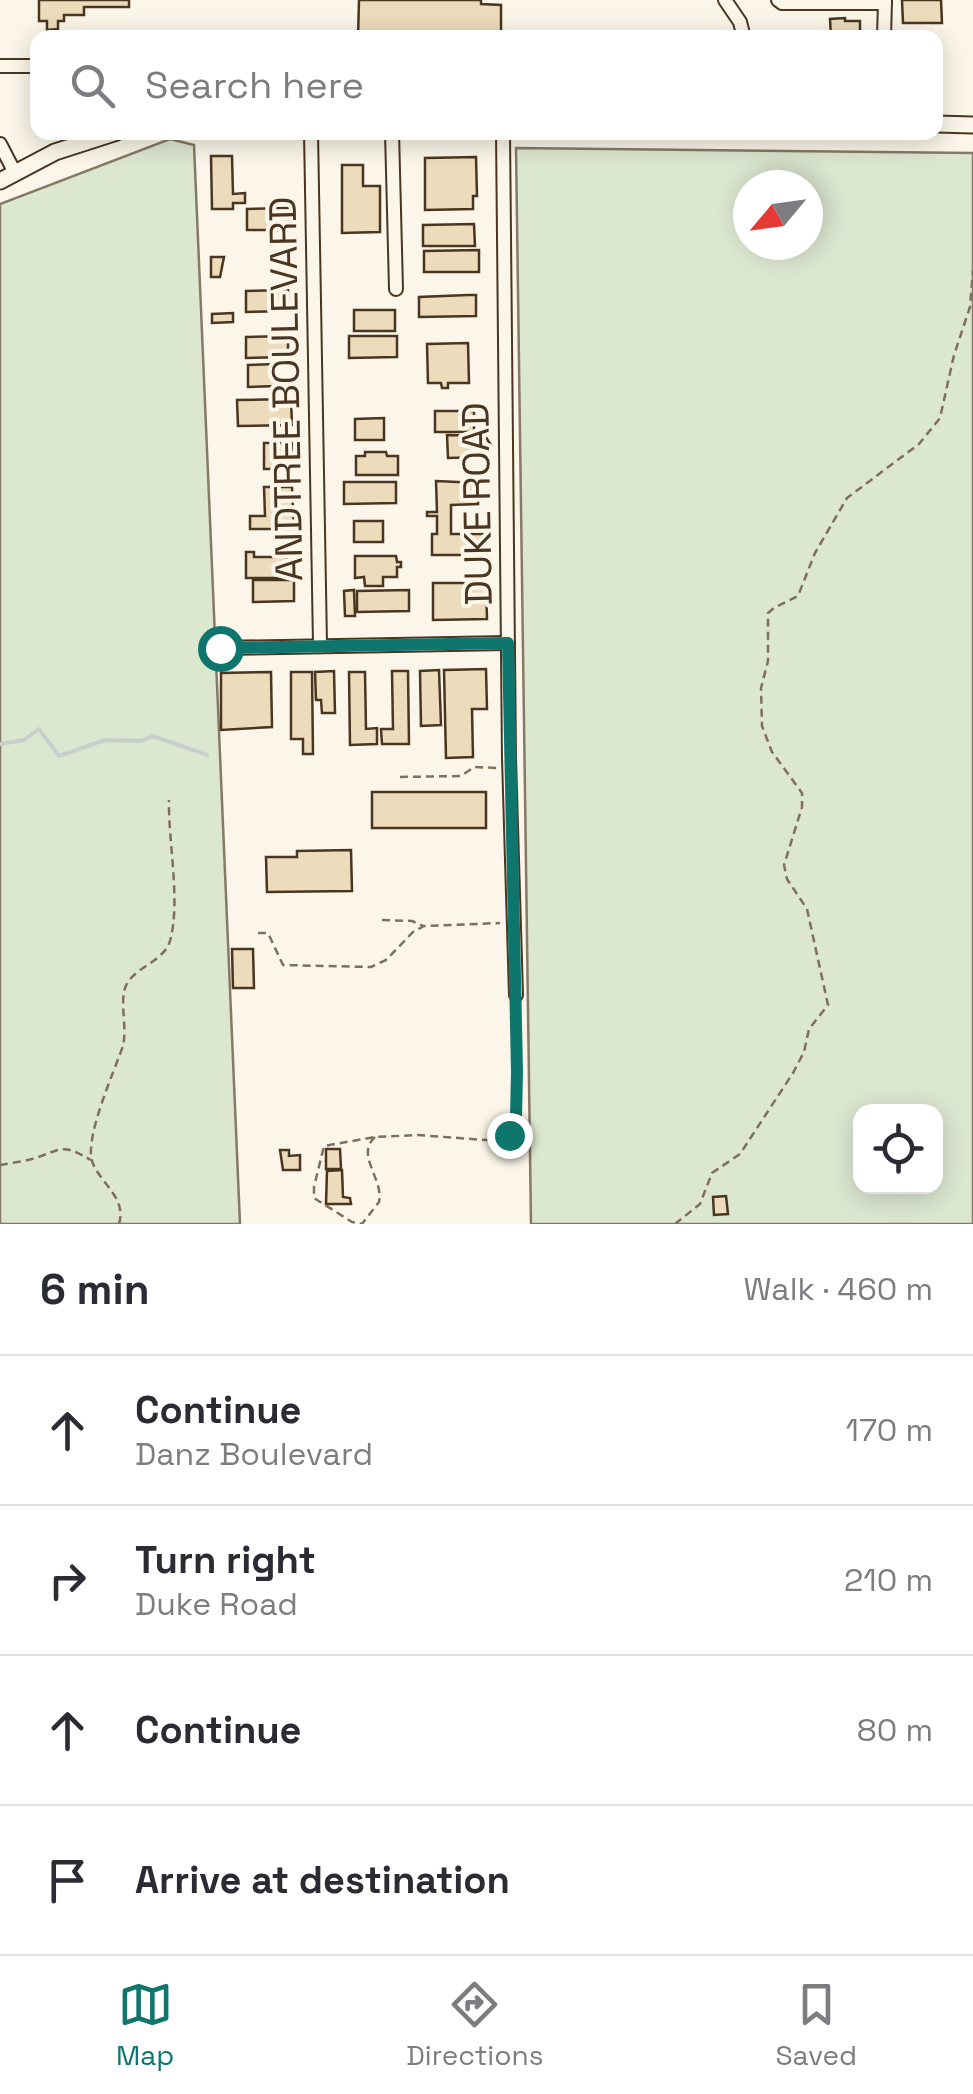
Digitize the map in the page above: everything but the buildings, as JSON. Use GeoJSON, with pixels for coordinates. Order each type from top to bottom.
{"type":"FeatureCollection","features":[{"type":"Feature","properties":{"kind":"main road"},"geometry":{"type":"LineString","coordinates":[[943,124],[973,125]]}},
{"type":"Feature","properties":{"kind":"main road"},"geometry":{"type":"LineString","coordinates":[[7,176],[55,152],[92,140]]}},
{"type":"Feature","properties":{"kind":"street"},"geometry":{"type":"LineString","coordinates":[[726,0],[742,30]]}},
{"type":"Feature","properties":{"kind":"street"},"geometry":{"type":"LineString","coordinates":[[778,0],[885,2],[884,30]]}},
{"type":"Feature","properties":{"kind":"street"},"geometry":{"type":"LineString","coordinates":[[0,66],[30,66]]}},
{"type":"Feature","properties":{"kind":"street","name":"ANDTREE BOULEVARD"},"geometry":{"type":"LineString","coordinates":[[311,140],[320,644]]}},
{"type":"Feature","properties":{"kind":"street"},"geometry":{"type":"LineString","coordinates":[[392,140],[396,288]]}},
{"type":"Feature","properties":{"kind":"street","name":"DUKE ROAD"},"geometry":{"type":"LineString","coordinates":[[503,140],[516,995]]}},
{"type":"Feature","properties":{"kind":"street"},"geometry":{"type":"LineString","coordinates":[[0,144],[7,176]]}},
{"type":"Feature","properties":{"kind":"street"},"geometry":{"type":"LineString","coordinates":[[220,648],[508,643]]}},
{"type":"Feature","properties":{"kind":"path"},"geometry":{"type":"LineString","coordinates":[[675,1224],[700,1204],[712,1173],[740,1154],[793,1072],[810,1030],[828,1005],[807,909],[787,879],[784,865],[802,807],[802,793],[772,752],[762,726],[760,688],[768,660],[768,614],[798,596],[815,553],[846,498],[919,444],[940,418],[970,307],[973,270]]}},
{"type":"Feature","properties":{"kind":"path"},"geometry":{"type":"LineString","coordinates":[[400,777],[461,776],[474,768],[510,768]]}},
{"type":"Feature","properties":{"kind":"path"},"geometry":{"type":"LineString","coordinates":[[92,1161],[91,1142],[124,1046],[124,992],[138,972],[166,950],[170,938],[173,871],[169,800]]}},
{"type":"Feature","properties":{"kind":"path"},"geometry":{"type":"LineString","coordinates":[[382,920],[412,921],[424,926],[516,920]]}},
{"type":"Feature","properties":{"kind":"path"},"geometry":{"type":"LineString","coordinates":[[258,933],[268,933],[283,965],[371,967],[386,960],[424,926]]}},
{"type":"Feature","properties":{"kind":"path"},"geometry":{"type":"LineString","coordinates":[[376,1137],[369,1142],[367,1152],[370,1166],[379,1178],[379,1202],[362,1224],[352,1222],[314,1198],[324,1146],[376,1137],[418,1135],[500,1140],[509,1135],[516,1117],[516,995]]}},
{"type":"Feature","properties":{"kind":"path"},"geometry":{"type":"LineString","coordinates":[[0,1165],[34,1159],[59,1147],[74,1150],[92,1161],[118,1201],[119,1224]]}},
{"type":"Feature","properties":{"kind":"green space"},"geometry":{"type":"Polygon","coordinates":[[[167,140],[194,145],[240,1224],[0,1224],[0,204],[167,140]]]}},
{"type":"Feature","properties":{"kind":"green space"},"geometry":{"type":"Polygon","coordinates":[[[516,148],[973,153],[973,1224],[531,1224],[516,148]]]}},
{"type":"Feature","properties":{"kind":"waterway"},"geometry":{"type":"LineString","coordinates":[[0,744],[24,740],[39,729],[59,756],[105,740],[141,741],[153,736],[207,755]]}},
{"type":"Feature","properties":{"kind":"route"},"geometry":{"type":"LineString","coordinates":[[220,648],[508,643],[517,1072],[516,1117],[509,1135]]}}]}
